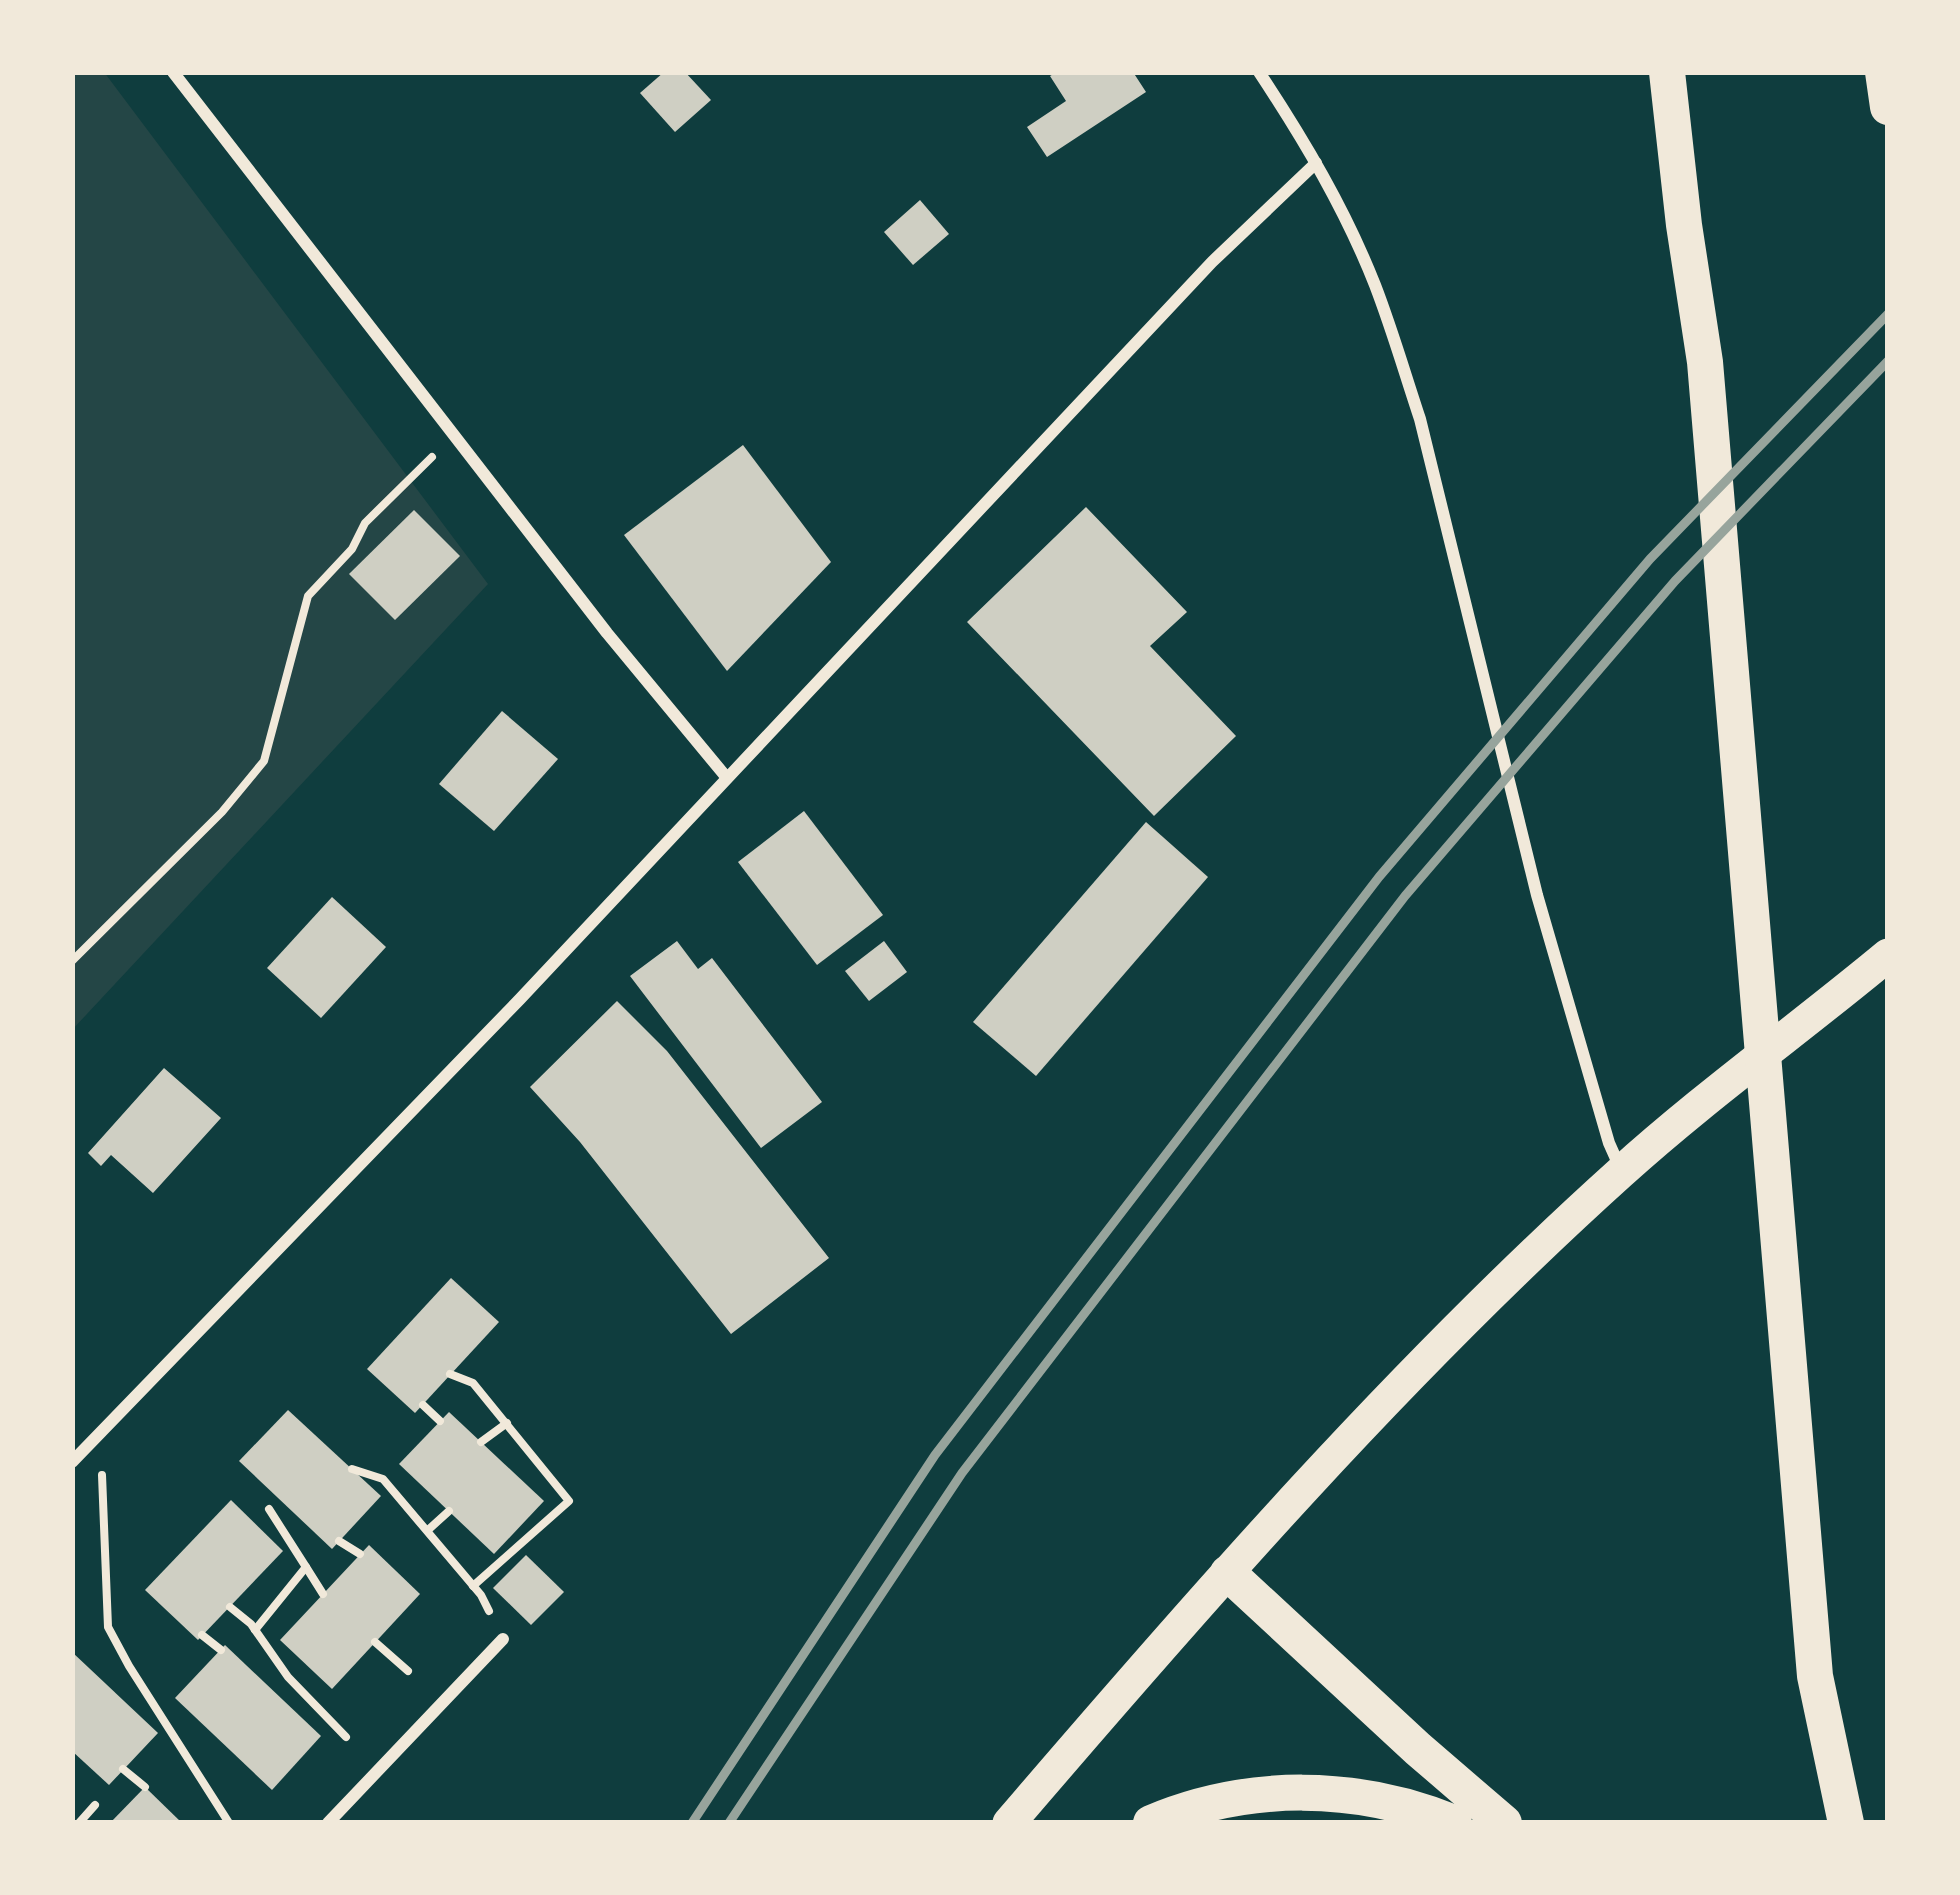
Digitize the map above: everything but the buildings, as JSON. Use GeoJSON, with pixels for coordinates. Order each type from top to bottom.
{"type":"FeatureCollection","features":[{"type":"Feature","properties":{"kind":"highway"},"geometry":{"type":"LineString","coordinates":[[1667,72],[1705,362],[1815,1676],[1846,1823]]}},
{"type":"Feature","properties":{"kind":"highway"},"geometry":{"type":"LineString","coordinates":[[1883,72],[1888,106]]}},
{"type":"Feature","properties":{"kind":"highway"},"geometry":{"type":"LineString","coordinates":[[1009,1823],[1228,1573],[1479,1305],[1622,1172],[1888,955]]}},
{"type":"Feature","properties":{"kind":"highway"},"geometry":{"type":"LineString","coordinates":[[1228,1573],[1504,1823]]}},
{"type":"Feature","properties":{"kind":"highway"},"geometry":{"type":"LineString","coordinates":[[1151,1823],[1252,1793],[1385,1800],[1454,1823]]}},
{"type":"Feature","properties":{"kind":"street"},"geometry":{"type":"LineString","coordinates":[[173,72],[607,633],[727,778]]}},
{"type":"Feature","properties":{"kind":"street"},"geometry":{"type":"LineString","coordinates":[[1259,72],[1347,220],[1376,287],[1420,418],[1537,896],[1622,1172]]}},
{"type":"Feature","properties":{"kind":"street"},"geometry":{"type":"LineString","coordinates":[[72,1462],[459,1064],[1212,262],[1316,163]]}},
{"type":"Feature","properties":{"kind":"street"},"geometry":{"type":"LineString","coordinates":[[328,1823],[503,1639]]}},
{"type":"Feature","properties":{"kind":"path"},"geometry":{"type":"LineString","coordinates":[[72,961],[222,812],[264,760],[308,596],[352,549],[365,523],[417,469],[456,438]]}},
{"type":"Feature","properties":{"kind":"path"},"geometry":{"type":"LineString","coordinates":[[450,1374],[473,1383],[569,1501],[473,1586]]}},
{"type":"Feature","properties":{"kind":"path"},"geometry":{"type":"LineString","coordinates":[[423,1405],[440,1421]]}},
{"type":"Feature","properties":{"kind":"path"},"geometry":{"type":"LineString","coordinates":[[481,1442],[507,1423]]}},
{"type":"Feature","properties":{"kind":"path"},"geometry":{"type":"LineString","coordinates":[[95,1438],[104,1484],[108,1627],[229,1823]]}},
{"type":"Feature","properties":{"kind":"path"},"geometry":{"type":"LineString","coordinates":[[352,1469],[383,1479],[473,1586],[503,1639]]}},
{"type":"Feature","properties":{"kind":"path"},"geometry":{"type":"LineString","coordinates":[[269,1509],[323,1594]]}},
{"type":"Feature","properties":{"kind":"path"},"geometry":{"type":"LineString","coordinates":[[428,1531],[449,1511]]}},
{"type":"Feature","properties":{"kind":"path"},"geometry":{"type":"LineString","coordinates":[[339,1540],[360,1554]]}},
{"type":"Feature","properties":{"kind":"path"},"geometry":{"type":"LineString","coordinates":[[256,1630],[306,1567]]}},
{"type":"Feature","properties":{"kind":"path"},"geometry":{"type":"LineString","coordinates":[[230,1607],[256,1630],[289,1677],[346,1737]]}},
{"type":"Feature","properties":{"kind":"path"},"geometry":{"type":"LineString","coordinates":[[202,1635],[221,1650]]}},
{"type":"Feature","properties":{"kind":"path"},"geometry":{"type":"LineString","coordinates":[[375,1642],[408,1671]]}},
{"type":"Feature","properties":{"kind":"path"},"geometry":{"type":"LineString","coordinates":[[123,1769],[145,1786]]}},
{"type":"Feature","properties":{"kind":"path"},"geometry":{"type":"LineString","coordinates":[[79,1823],[95,1805]]}},
{"type":"Feature","properties":{"kind":"shaded area"},"geometry":{"type":"Polygon","coordinates":[[[72,72],[104,72],[488,584],[72,1030],[72,72]]]}},
{"type":"Feature","properties":{"kind":"railway"},"geometry":{"type":"LineString","coordinates":[[692,1823],[935,1455],[1379,877],[1650,559],[1888,314]]}},
{"type":"Feature","properties":{"kind":"railway"},"geometry":{"type":"LineString","coordinates":[[729,1823],[962,1473],[1405,896],[1675,581],[1888,361]]}}]}
